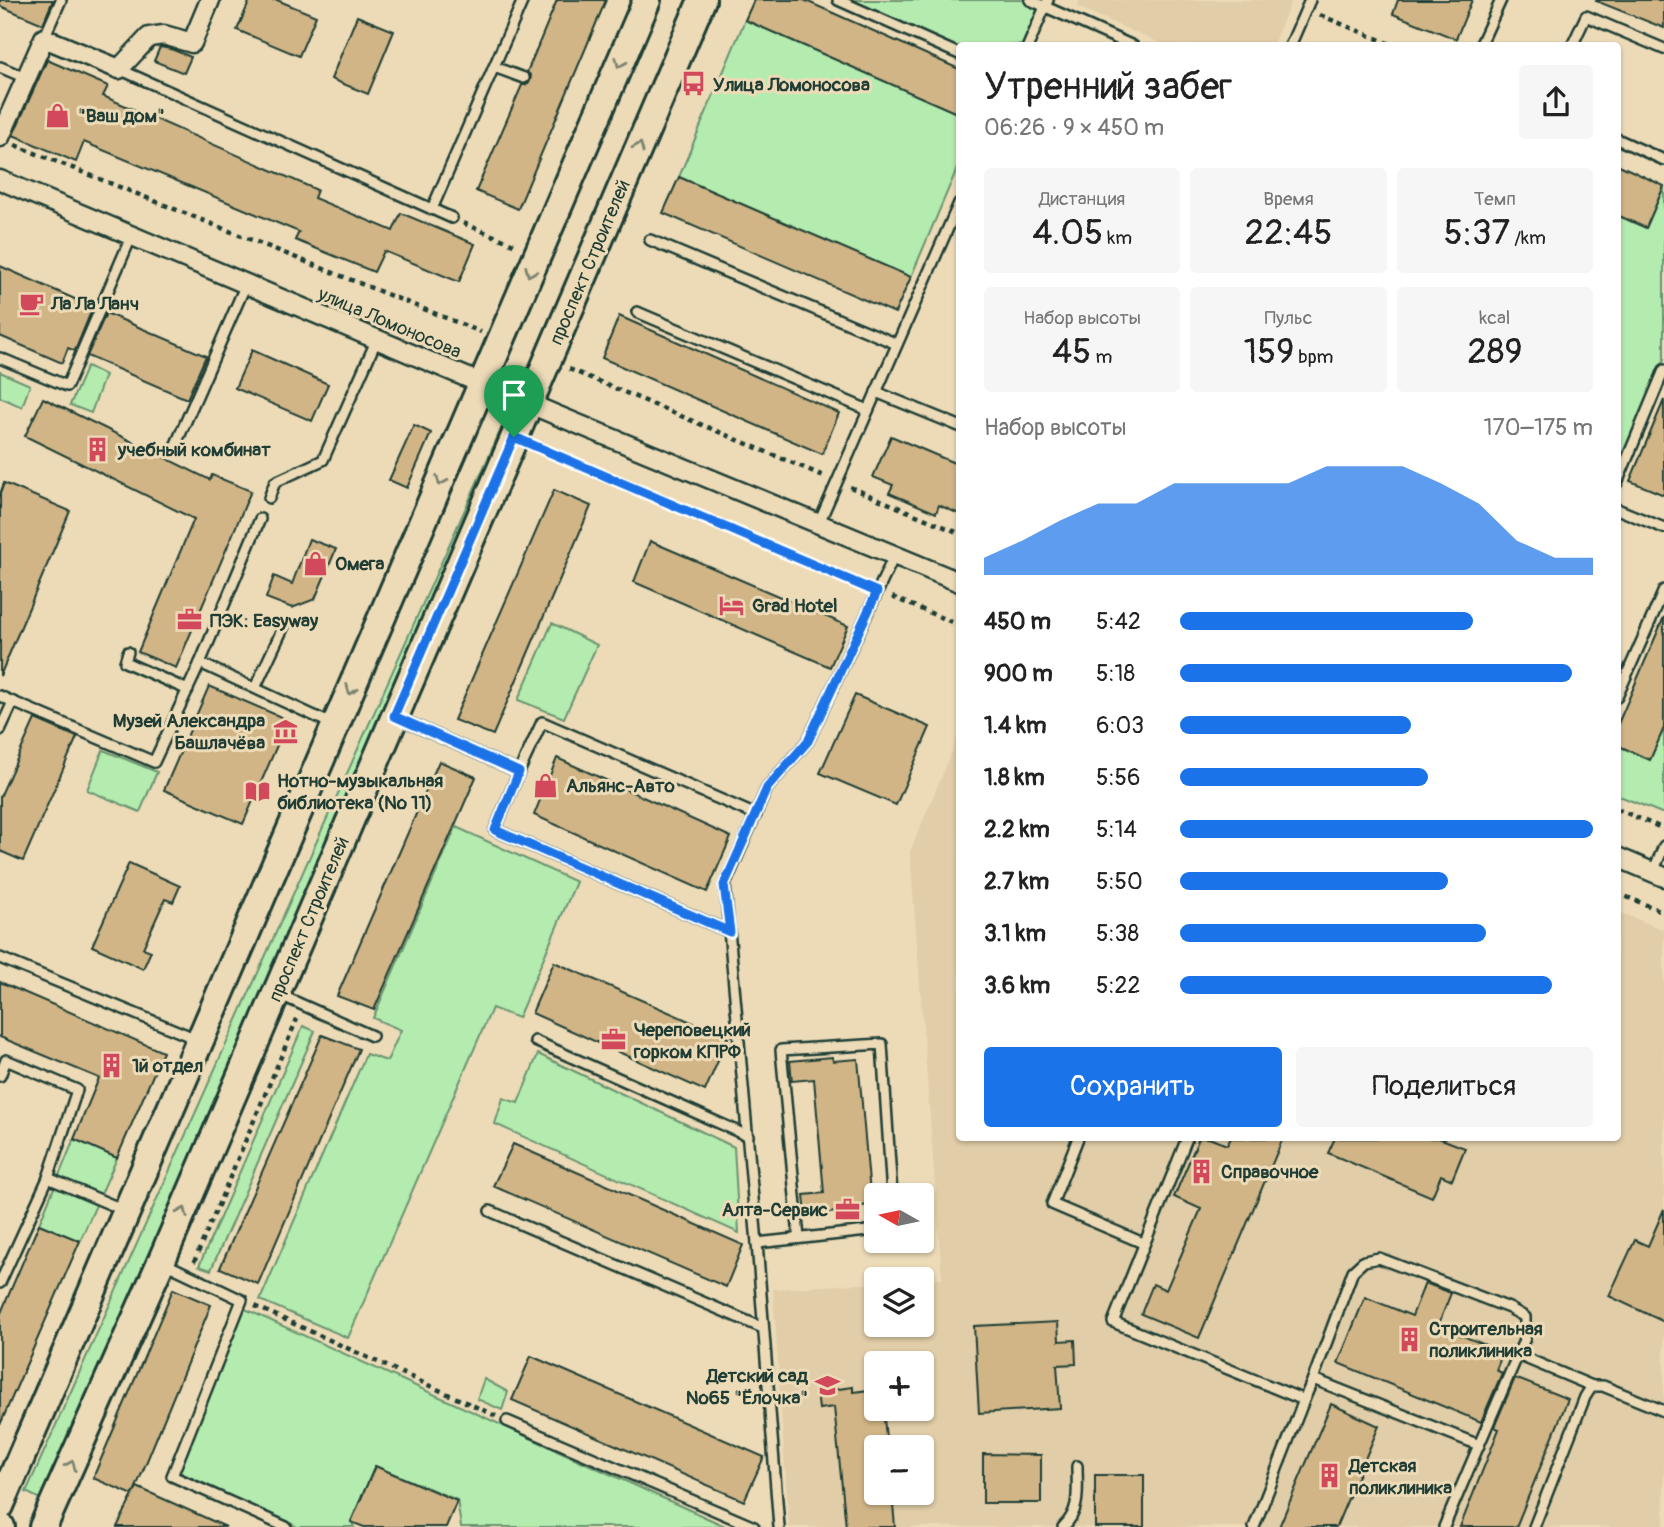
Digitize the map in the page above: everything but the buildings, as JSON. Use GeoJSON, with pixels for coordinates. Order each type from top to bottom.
{"type":"FeatureCollection","features":[{"type":"Feature","properties":{"kind":"main road"},"geometry":{"type":"LineString","coordinates":[[0,1506],[647,0]]}},
{"type":"Feature","properties":{"kind":"main road","name":"проспект Строителей"},"geometry":{"type":"LineString","coordinates":[[43,1527],[161,1262],[702,0]]}},
{"type":"Feature","properties":{"kind":"street"},"geometry":{"type":"LineString","coordinates":[[0,137],[44,38],[119,69],[149,37],[164,35],[191,43],[210,0]]}},
{"type":"Feature","properties":{"kind":"street","name":"улица Ломоносова"},"geometry":{"type":"LineString","coordinates":[[0,180],[956,581]]}},
{"type":"Feature","properties":{"kind":"street"},"geometry":{"type":"LineString","coordinates":[[1621,859],[1659,875]]}},
{"type":"Feature","properties":{"kind":"lane"},"geometry":{"type":"LineString","coordinates":[[44,38],[61,0]]}},
{"type":"Feature","properties":{"kind":"lane"},"geometry":{"type":"LineString","coordinates":[[432,209],[523,0]]}},
{"type":"Feature","properties":{"kind":"lane"},"geometry":{"type":"LineString","coordinates":[[838,0],[956,53]]}},
{"type":"Feature","properties":{"kind":"lane"},"geometry":{"type":"LineString","coordinates":[[1030,0],[1046,3],[1125,42]]}},
{"type":"Feature","properties":{"kind":"lane"},"geometry":{"type":"LineString","coordinates":[[1482,42],[1501,0]]}},
{"type":"Feature","properties":{"kind":"lane"},"geometry":{"type":"LineString","coordinates":[[1030,42],[1046,3]]}},
{"type":"Feature","properties":{"kind":"lane"},"geometry":{"type":"LineString","coordinates":[[1292,42],[1308,5]]}},
{"type":"Feature","properties":{"kind":"lane"},"geometry":{"type":"LineString","coordinates":[[1574,42],[1586,16],[1664,49]]}},
{"type":"Feature","properties":{"kind":"lane"},"geometry":{"type":"LineString","coordinates":[[0,67],[26,78]]}},
{"type":"Feature","properties":{"kind":"lane"},"geometry":{"type":"LineString","coordinates":[[494,67],[524,78]]}},
{"type":"Feature","properties":{"kind":"lane"},"geometry":{"type":"LineString","coordinates":[[119,69],[452,218]]}},
{"type":"Feature","properties":{"kind":"lane"},"geometry":{"type":"LineString","coordinates":[[1621,141],[1664,159]]}},
{"type":"Feature","properties":{"kind":"lane"},"geometry":{"type":"LineString","coordinates":[[819,523],[956,210]]}},
{"type":"Feature","properties":{"kind":"lane"},"geometry":{"type":"LineString","coordinates":[[0,358],[67,386],[132,235]]}},
{"type":"Feature","properties":{"kind":"lane"},"geometry":{"type":"LineString","coordinates":[[650,240],[897,344]]}},
{"type":"Feature","properties":{"kind":"lane"},"geometry":{"type":"LineString","coordinates":[[176,444],[246,284]]}},
{"type":"Feature","properties":{"kind":"lane"},"geometry":{"type":"LineString","coordinates":[[636,312],[868,410]]}},
{"type":"Feature","properties":{"kind":"lane"},"geometry":{"type":"LineString","coordinates":[[269,498],[275,482],[323,460],[377,339]]}},
{"type":"Feature","properties":{"kind":"lane"},"geometry":{"type":"LineString","coordinates":[[1621,473],[1664,370]]}},
{"type":"Feature","properties":{"kind":"lane"},"geometry":{"type":"LineString","coordinates":[[876,392],[956,425]]}},
{"type":"Feature","properties":{"kind":"lane"},"geometry":{"type":"LineString","coordinates":[[1621,511],[1664,528]]}},
{"type":"Feature","properties":{"kind":"lane"},"geometry":{"type":"LineString","coordinates":[[0,696],[154,762],[200,663],[260,519]]}},
{"type":"Feature","properties":{"kind":"lane"},"geometry":{"type":"LineString","coordinates":[[779,1527],[748,1136],[724,885],[767,788],[808,741],[895,554]]}},
{"type":"Feature","properties":{"kind":"lane"},"geometry":{"type":"LineString","coordinates":[[1621,688],[1664,590]]}},
{"type":"Feature","properties":{"kind":"lane"},"geometry":{"type":"LineString","coordinates":[[255,688],[284,626]]}},
{"type":"Feature","properties":{"kind":"lane"},"geometry":{"type":"LineString","coordinates":[[128,652],[125,662],[188,690]]}},
{"type":"Feature","properties":{"kind":"lane"},"geometry":{"type":"LineString","coordinates":[[200,663],[335,726]]}},
{"type":"Feature","properties":{"kind":"lane"},"geometry":{"type":"LineString","coordinates":[[0,730],[13,702]]}},
{"type":"Feature","properties":{"kind":"lane"},"geometry":{"type":"LineString","coordinates":[[394,716],[519,772]]}},
{"type":"Feature","properties":{"kind":"lane"},"geometry":{"type":"LineString","coordinates":[[730,932],[495,830],[542,722],[755,815]]}},
{"type":"Feature","properties":{"kind":"lane"},"geometry":{"type":"LineString","coordinates":[[1659,875],[1664,846]]}},
{"type":"Feature","properties":{"kind":"lane"},"geometry":{"type":"LineString","coordinates":[[0,958],[200,1041]]}},
{"type":"Feature","properties":{"kind":"lane"},"geometry":{"type":"LineString","coordinates":[[276,994],[372,1036]]}},
{"type":"Feature","properties":{"kind":"lane"},"geometry":{"type":"LineString","coordinates":[[535,1041],[748,1136]]}},
{"type":"Feature","properties":{"kind":"lane"},"geometry":{"type":"LineString","coordinates":[[799,1238],[781,1050],[882,1044],[891,1183]]}},
{"type":"Feature","properties":{"kind":"lane"},"geometry":{"type":"LineString","coordinates":[[0,1076],[6,1060],[77,1090],[47,1178],[0,1283]]}},
{"type":"Feature","properties":{"kind":"lane"},"geometry":{"type":"LineString","coordinates":[[1077,1141],[1052,1204],[1143,1243]]}},
{"type":"Feature","properties":{"kind":"lane"},"geometry":{"type":"LineString","coordinates":[[1185,1141],[1113,1322],[1304,1400]]}},
{"type":"Feature","properties":{"kind":"lane"},"geometry":{"type":"LineString","coordinates":[[47,1178],[127,1211]]}},
{"type":"Feature","properties":{"kind":"lane"},"geometry":{"type":"LineString","coordinates":[[490,1212],[763,1328]]}},
{"type":"Feature","properties":{"kind":"lane"},"geometry":{"type":"LineString","coordinates":[[757,1242],[864,1231]]}},
{"type":"Feature","properties":{"kind":"lane"},"geometry":{"type":"LineString","coordinates":[[1254,1527],[1353,1271],[1364,1261],[1379,1258],[1509,1308],[1525,1317],[1525,1338],[1444,1527]]}},
{"type":"Feature","properties":{"kind":"lane"},"geometry":{"type":"LineString","coordinates":[[161,1262],[242,1300],[172,1476],[286,1527]]}},
{"type":"Feature","properties":{"kind":"lane"},"geometry":{"type":"LineString","coordinates":[[1518,1355],[1664,1411]]}},
{"type":"Feature","properties":{"kind":"lane"},"geometry":{"type":"LineString","coordinates":[[1313,1379],[1479,1445]]}},
{"type":"Feature","properties":{"kind":"lane"},"geometry":{"type":"LineString","coordinates":[[1534,1527],[1592,1385]]}},
{"type":"Feature","properties":{"kind":"lane"},"geometry":{"type":"LineString","coordinates":[[507,1421],[754,1527]]}},
{"type":"Feature","properties":{"kind":"lane"},"geometry":{"type":"LineString","coordinates":[[1063,1527],[1073,1518],[1076,1506],[1077,1466]]}},
{"type":"Feature","properties":{"kind":"path"},"geometry":{"type":"LineString","coordinates":[[1308,5],[1387,42]]}},
{"type":"Feature","properties":{"kind":"path"},"geometry":{"type":"LineString","coordinates":[[452,218],[516,245]]}},
{"type":"Feature","properties":{"kind":"path"},"geometry":{"type":"LineString","coordinates":[[514,437],[956,624]]}},
{"type":"Feature","properties":{"kind":"path"},"geometry":{"type":"LineString","coordinates":[[1621,811],[1664,829]]}},
{"type":"Feature","properties":{"kind":"path"},"geometry":{"type":"LineString","coordinates":[[1621,894],[1664,912]]}},
{"type":"Feature","properties":{"kind":"path"},"geometry":{"type":"LineString","coordinates":[[189,1275],[303,1006]]}},
{"type":"Feature","properties":{"kind":"path"},"geometry":{"type":"LineString","coordinates":[[242,1300],[507,1421]]}},
{"type":"Feature","properties":{"kind":"shaded area"},"geometry":{"type":"Polygon","coordinates":[[[1080,0],[1292,0],[1274,42],[1158,42],[1077,7],[1080,0]]]}},
{"type":"Feature","properties":{"kind":"shaded area"},"geometry":{"type":"Polygon","coordinates":[[[956,741],[956,1141],[1621,1141],[1621,913],[1664,930],[1664,1527],[789,1527],[773,1289],[864,1284],[864,1337],[934,1337],[934,1279],[942,1279],[910,852],[956,741]]]}},
{"type":"Feature","properties":{"kind":"green space"},"geometry":{"type":"Polygon","coordinates":[[[838,0],[1030,0],[1045,7],[1029,42],[956,42],[956,53],[838,0]]]}},
{"type":"Feature","properties":{"kind":"green space"},"geometry":{"type":"Polygon","coordinates":[[[745,20],[956,113],[956,171],[911,277],[679,177],[745,20]]]}},
{"type":"Feature","properties":{"kind":"green space"},"geometry":{"type":"Polygon","coordinates":[[[1664,187],[1664,360],[1621,463],[1621,217],[1646,228],[1664,187]]]}},
{"type":"Feature","properties":{"kind":"green space"},"geometry":{"type":"Polygon","coordinates":[[[87,366],[105,375],[91,413],[70,405],[87,366]]]}},
{"type":"Feature","properties":{"kind":"green space"},"geometry":{"type":"Polygon","coordinates":[[[0,372],[30,385],[22,407],[0,397],[0,372]]]}},
{"type":"Feature","properties":{"kind":"green space"},"geometry":{"type":"Polygon","coordinates":[[[504,422],[514,427],[46,1502],[26,1492],[504,422]]]}},
{"type":"Feature","properties":{"kind":"green space"},"geometry":{"type":"Polygon","coordinates":[[[552,623],[597,645],[564,718],[518,700],[552,623]]]}},
{"type":"Feature","properties":{"kind":"green space"},"geometry":{"type":"Polygon","coordinates":[[[1664,728],[1664,814],[1621,797],[1621,747],[1650,760],[1664,728]]]}},
{"type":"Feature","properties":{"kind":"green space"},"geometry":{"type":"Polygon","coordinates":[[[103,750],[157,772],[140,812],[87,790],[103,750]]]}},
{"type":"Feature","properties":{"kind":"green space"},"geometry":{"type":"Polygon","coordinates":[[[456,827],[576,882],[518,1018],[492,1008],[348,1338],[260,1300],[366,1054],[387,1061],[401,1030],[373,1018],[456,827]]]}},
{"type":"Feature","properties":{"kind":"green space"},"geometry":{"type":"Polygon","coordinates":[[[303,1026],[315,1031],[211,1270],[199,1266],[303,1026]]]}},
{"type":"Feature","properties":{"kind":"green space"},"geometry":{"type":"Polygon","coordinates":[[[538,1054],[734,1147],[739,1233],[495,1124],[503,1098],[518,1103],[538,1054]]]}},
{"type":"Feature","properties":{"kind":"green space"},"geometry":{"type":"Polygon","coordinates":[[[74,1139],[117,1158],[80,1241],[39,1224],[74,1139]]]}},
{"type":"Feature","properties":{"kind":"green space"},"geometry":{"type":"Polygon","coordinates":[[[243,1308],[727,1527],[461,1527],[457,1500],[375,1466],[351,1521],[354,1527],[297,1527],[179,1472],[243,1308]]]}},
{"type":"Feature","properties":{"kind":"green space"},"geometry":{"type":"Polygon","coordinates":[[[484,1379],[508,1392],[502,1410],[477,1399],[484,1379]]]}},
{"type":"Feature","properties":{"kind":"place","name":"Улица Ломоносова"},"geometry":{"type":"Point","coordinates":[693,84]}},
{"type":"Feature","properties":{"kind":"place","name":"\"Ваш дом\""},"geometry":{"type":"Point","coordinates":[58,115]}},
{"type":"Feature","properties":{"kind":"place","name":"Ла Ла Ланч"},"geometry":{"type":"Point","coordinates":[31,303]}},
{"type":"Feature","properties":{"kind":"place","name":"учебный комбинат"},"geometry":{"type":"Point","coordinates":[98,449]}},
{"type":"Feature","properties":{"kind":"place","name":"Омега"},"geometry":{"type":"Point","coordinates":[315,563]}},
{"type":"Feature","properties":{"kind":"place","name":"Grad Hotel"},"geometry":{"type":"Point","coordinates":[732,605]}},
{"type":"Feature","properties":{"kind":"place","name":"ПЭК: Easyway"},"geometry":{"type":"Point","coordinates":[190,620]}},
{"type":"Feature","properties":{"kind":"place","name":"Музей Александра Башлачёва"},"geometry":{"type":"Point","coordinates":[285,731]}},
{"type":"Feature","properties":{"kind":"place","name":"Альянс-Авто"},"geometry":{"type":"Point","coordinates":[546,785]}},
{"type":"Feature","properties":{"kind":"place","name":"Нотно-музыкальная библиотека (№ 11)"},"geometry":{"type":"Point","coordinates":[257,791]}},
{"type":"Feature","properties":{"kind":"place","name":"Череповецкий горком КПРФ"},"geometry":{"type":"Point","coordinates":[614,1040]}},
{"type":"Feature","properties":{"kind":"place","name":"1й отдел"},"geometry":{"type":"Point","coordinates":[112,1065]}},
{"type":"Feature","properties":{"kind":"place","name":"Справочное"},"geometry":{"type":"Point","coordinates":[1201,1171]}},
{"type":"Feature","properties":{"kind":"place","name":"Алта-Сервис"},"geometry":{"type":"Point","coordinates":[848,1209]}},
{"type":"Feature","properties":{"kind":"place","name":"Строительная поликлиника"},"geometry":{"type":"Point","coordinates":[1409,1339]}},
{"type":"Feature","properties":{"kind":"place","name":"Детский сад №65 \"Ёлочка\""},"geometry":{"type":"Point","coordinates":[828,1386]}},
{"type":"Feature","properties":{"kind":"place","name":"Детская поликлиника"},"geometry":{"type":"Point","coordinates":[1329,1476]}},
{"type":"Feature","properties":{"kind":"route"},"geometry":{"type":"LineString","coordinates":[[514,437],[877,592],[808,741],[767,788],[724,885],[730,932],[495,830],[519,772],[394,716],[514,437]]}}]}
